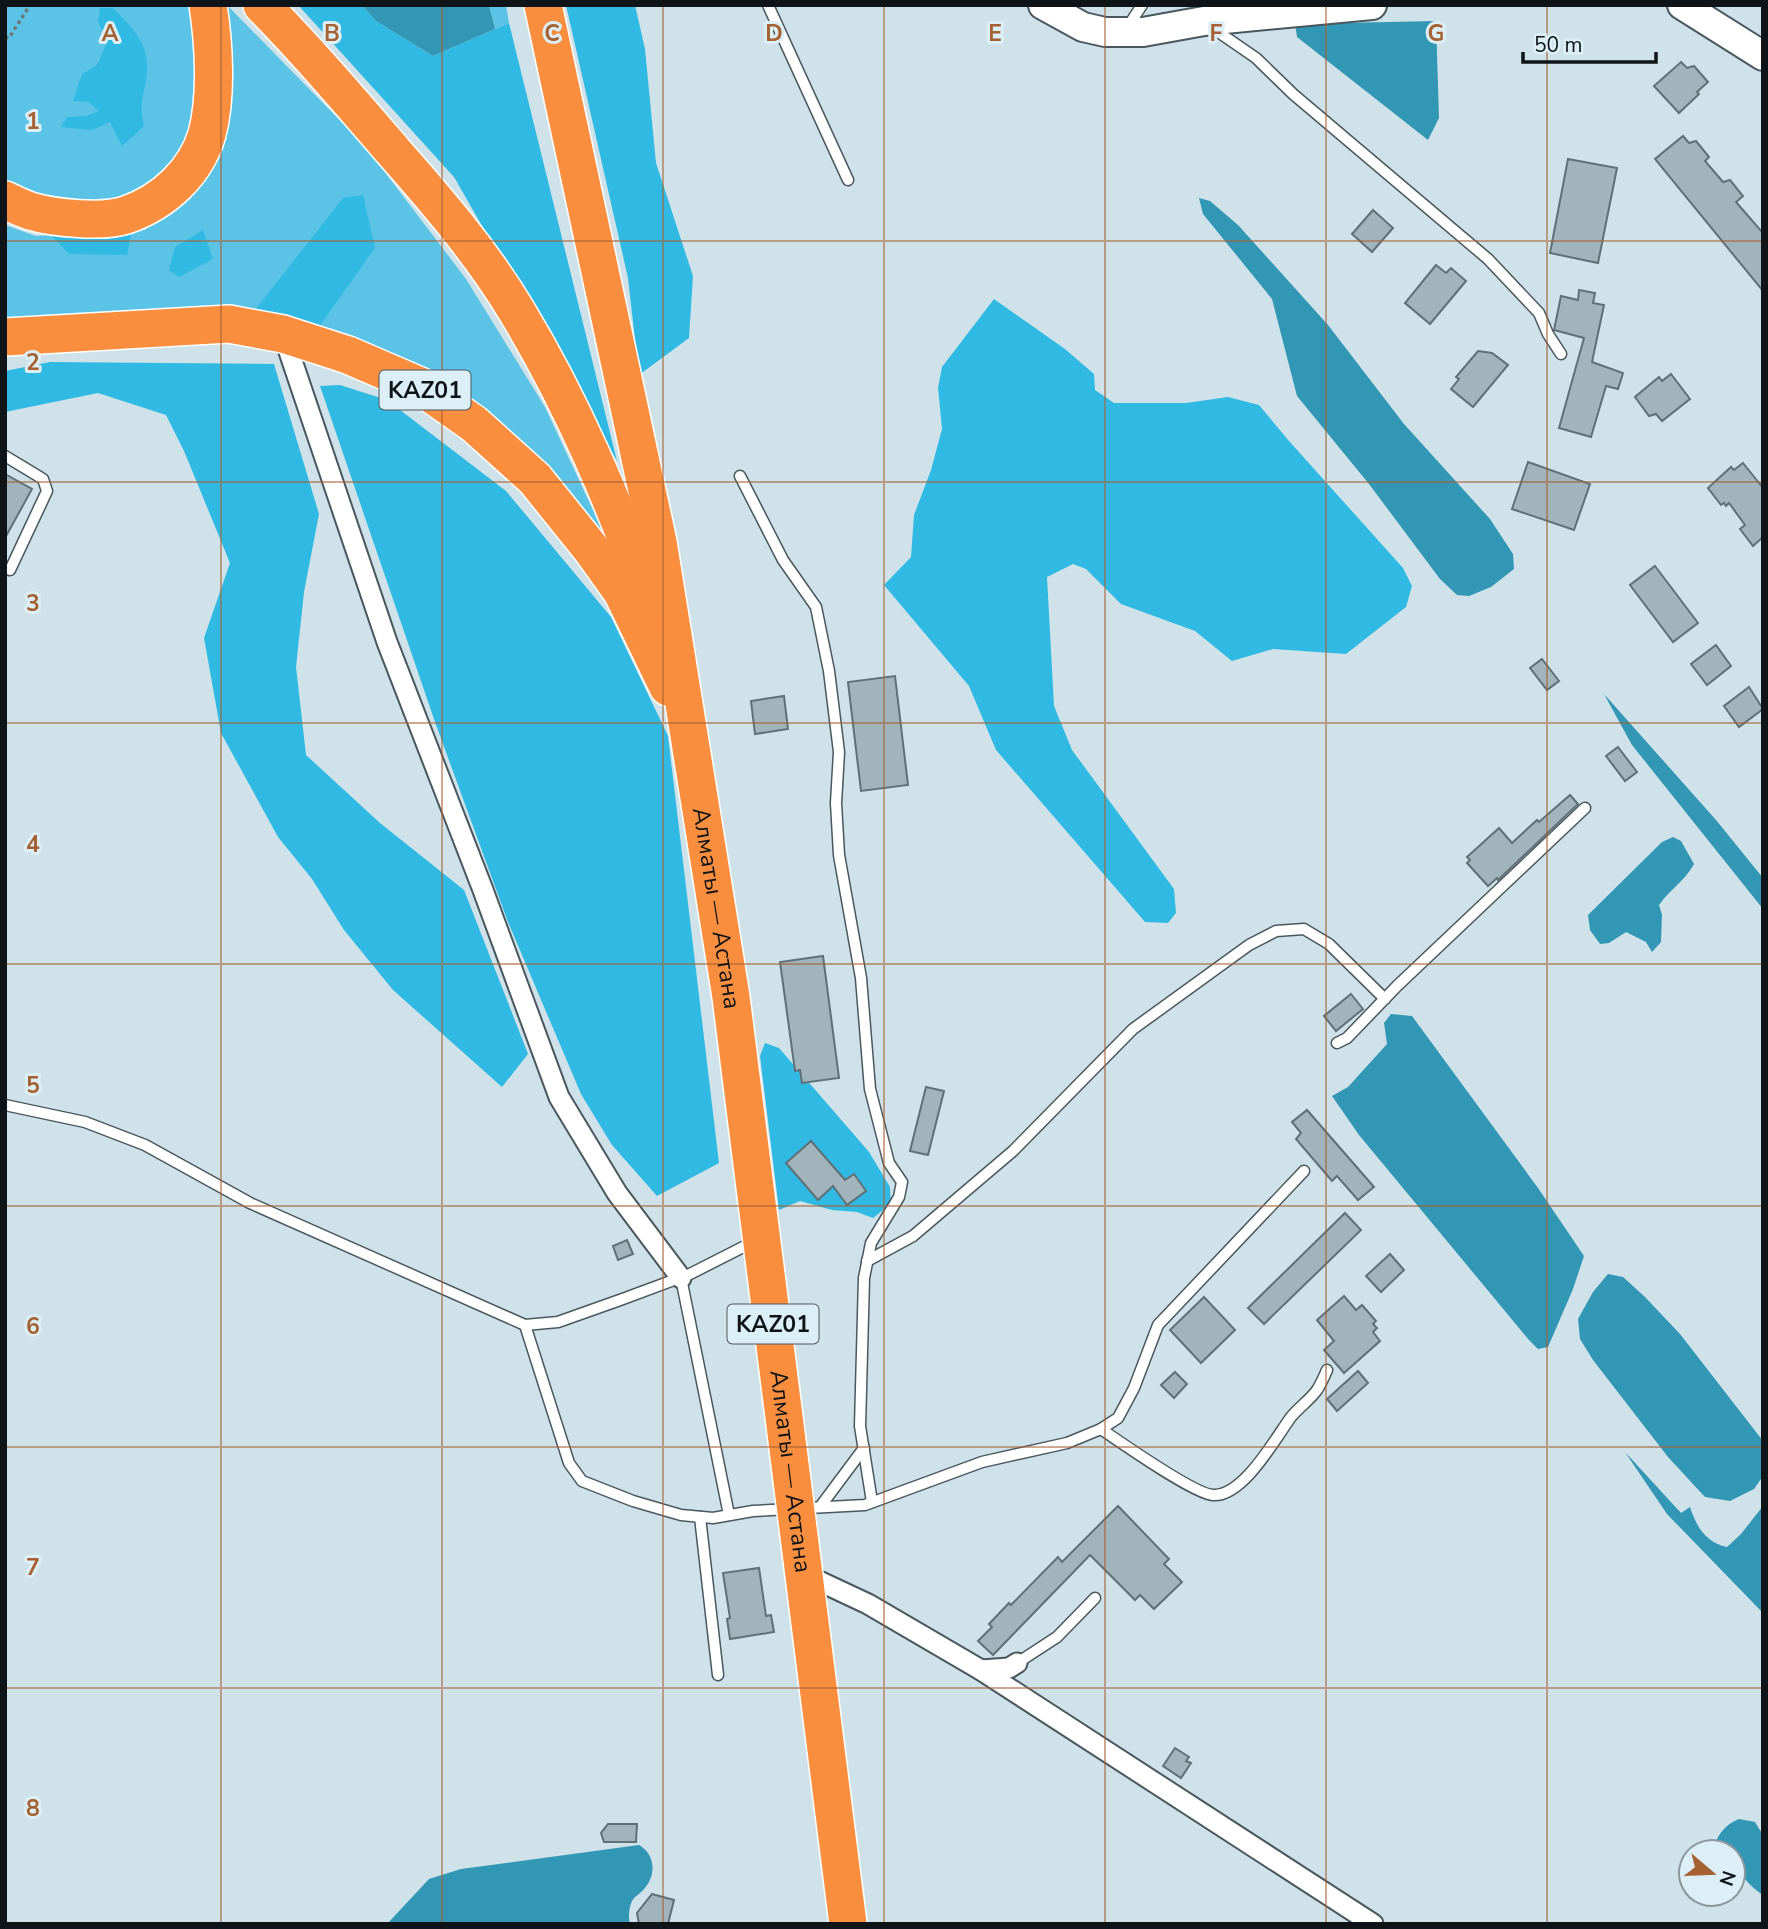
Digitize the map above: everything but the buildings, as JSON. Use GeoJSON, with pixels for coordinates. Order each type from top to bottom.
{"type":"FeatureCollection","features":[{"type":"Feature","properties":{"kind":"highway"},"geometry":{"type":"LineString","coordinates":[[5,200],[31,211],[91,219],[125,216],[176,185],[194,164],[207,134],[214,95],[208,5]]}},
{"type":"Feature","properties":{"kind":"highway","name":"KАZ01"},"geometry":{"type":"LineString","coordinates":[[262,5],[311,55],[448,214],[515,308],[565,397],[604,481],[660,630],[686,726]]}},
{"type":"Feature","properties":{"kind":"highway","name":"KАZ01"},"geometry":{"type":"LineString","coordinates":[[543,5],[658,542],[686,726]]}},
{"type":"Feature","properties":{"kind":"highway","name":"KАZ01"},"geometry":{"type":"LineString","coordinates":[[5,337],[229,324],[283,334],[348,355],[419,386],[474,424],[534,479],[592,550],[622,592],[686,726]]}},
{"type":"Feature","properties":{"kind":"highway","name":"Алматы — Астана"},"geometry":{"type":"LineString","coordinates":[[686,726],[731,997],[762,1237],[808,1508],[804,1574],[848,1924]]}},
{"type":"Feature","properties":{"kind":"street"},"geometry":{"type":"LineString","coordinates":[[1043,5],[1083,27],[1105,32],[1143,32],[1204,22],[1372,5]]}},
{"type":"Feature","properties":{"kind":"street"},"geometry":{"type":"LineString","coordinates":[[1180,5],[1204,22]]}},
{"type":"Feature","properties":{"kind":"street"},"geometry":{"type":"LineString","coordinates":[[1682,5],[1763,56]]}},
{"type":"Feature","properties":{"kind":"street"},"geometry":{"type":"LineString","coordinates":[[283,334],[387,642],[483,890],[559,1097],[617,1193],[681,1278]]}},
{"type":"Feature","properties":{"kind":"street"},"geometry":{"type":"LineString","coordinates":[[804,1574],[867,1604],[981,1670],[1373,1924]]}},
{"type":"Feature","properties":{"kind":"street"},"geometry":{"type":"LineString","coordinates":[[981,1670],[1009,1668],[1017,1663]]}},
{"type":"Feature","properties":{"kind":"lane"},"geometry":{"type":"LineString","coordinates":[[768,5],[848,180]]}},
{"type":"Feature","properties":{"kind":"lane"},"geometry":{"type":"LineString","coordinates":[[1125,32],[1142,5]]}},
{"type":"Feature","properties":{"kind":"lane"},"geometry":{"type":"LineString","coordinates":[[1204,22],[1256,58],[1293,94],[1488,259],[1539,313],[1561,354]]}},
{"type":"Feature","properties":{"kind":"lane"},"geometry":{"type":"LineString","coordinates":[[5,456],[43,479],[47,491],[10,570]]}},
{"type":"Feature","properties":{"kind":"lane"},"geometry":{"type":"LineString","coordinates":[[740,476],[783,559],[816,607],[829,671],[839,752],[836,803],[839,855],[861,978],[870,1089],[889,1163],[902,1182],[899,1197],[871,1242],[864,1278],[860,1426],[872,1502]]}},
{"type":"Feature","properties":{"kind":"lane"},"geometry":{"type":"LineString","coordinates":[[1337,1043],[1347,1038],[1586,808]]}},
{"type":"Feature","properties":{"kind":"lane"},"geometry":{"type":"LineString","coordinates":[[867,1261],[913,1236],[1013,1150],[1133,1029],[1249,945],[1276,931],[1304,929],[1329,944],[1385,999]]}},
{"type":"Feature","properties":{"kind":"lane"},"geometry":{"type":"LineString","coordinates":[[5,1104],[85,1122],[145,1145],[250,1203],[525,1325],[558,1322],[681,1278],[762,1237]]}},
{"type":"Feature","properties":{"kind":"lane"},"geometry":{"type":"LineString","coordinates":[[525,1325],[569,1464],[582,1482],[669,1511],[700,1517],[865,1505],[982,1462],[1067,1443],[1101,1429],[1118,1418],[1134,1388],[1158,1325],[1304,1171]]}},
{"type":"Feature","properties":{"kind":"lane"},"geometry":{"type":"LineString","coordinates":[[681,1278],[729,1515]]}},
{"type":"Feature","properties":{"kind":"lane"},"geometry":{"type":"LineString","coordinates":[[1101,1429],[1190,1486],[1210,1495],[1222,1494],[1255,1467],[1293,1415],[1317,1391],[1327,1370]]}},
{"type":"Feature","properties":{"kind":"lane"},"geometry":{"type":"LineString","coordinates":[[808,1508],[863,1448]]}},
{"type":"Feature","properties":{"kind":"lane"},"geometry":{"type":"LineString","coordinates":[[700,1517],[718,1675]]}},
{"type":"Feature","properties":{"kind":"lane"},"geometry":{"type":"LineString","coordinates":[[1017,1663],[1057,1637],[1095,1598]]}},
{"type":"Feature","properties":{"kind":"path"},"geometry":{"type":"LineString","coordinates":[[5,37],[9,38],[30,5]]}},
{"type":"Feature","properties":{"kind":"shaded area"},"geometry":{"type":"Polygon","coordinates":[[[5,5],[196,5],[196,122],[167,181],[94,208],[36,202],[5,184],[5,5]]]}},
{"type":"Feature","properties":{"kind":"shaded area"},"geometry":{"type":"Polygon","coordinates":[[[217,5],[227,5],[365,146],[466,279],[545,407],[628,585],[495,422],[291,325],[5,328],[5,225],[36,236],[145,230],[207,171],[217,5]]]}},
{"type":"Feature","properties":{"kind":"shaded area"},"geometry":{"type":"Polygon","coordinates":[[[298,5],[362,5],[376,21],[433,56],[509,23],[617,461],[454,177],[298,5]]]}},
{"type":"Feature","properties":{"kind":"shaded area"},"geometry":{"type":"Polygon","coordinates":[[[362,5],[489,5],[495,29],[433,56],[376,21],[362,5]]]}},
{"type":"Feature","properties":{"kind":"shaded area"},"geometry":{"type":"Polygon","coordinates":[[[489,5],[506,5],[509,23],[495,29],[489,5]]]}},
{"type":"Feature","properties":{"kind":"shaded area"},"geometry":{"type":"Polygon","coordinates":[[[566,5],[635,5],[645,49],[656,163],[693,276],[689,338],[639,375],[628,278],[566,5]]]}},
{"type":"Feature","properties":{"kind":"shaded area"},"geometry":{"type":"Polygon","coordinates":[[[100,8],[113,8],[119,14],[136,34],[146,57],[147,73],[142,100],[144,126],[122,146],[110,122],[92,130],[61,127],[67,117],[86,116],[99,111],[89,102],[73,101],[82,74],[97,65],[107,43],[98,21],[100,8]]]}},
{"type":"Feature","properties":{"kind":"shaded area"},"geometry":{"type":"Polygon","coordinates":[[[1436,21],[1439,118],[1428,140],[1297,37],[1295,24],[1436,21]]]}},
{"type":"Feature","properties":{"kind":"shaded area"},"geometry":{"type":"Polygon","coordinates":[[[363,195],[375,248],[314,334],[248,319],[343,198],[363,195]]]}},
{"type":"Feature","properties":{"kind":"shaded area"},"geometry":{"type":"Polygon","coordinates":[[[1199,198],[1210,201],[1238,225],[1328,325],[1404,424],[1490,519],[1513,554],[1514,569],[1491,587],[1469,596],[1457,595],[1440,579],[1369,484],[1297,396],[1272,299],[1203,214],[1199,198]]]}},
{"type":"Feature","properties":{"kind":"shaded area"},"geometry":{"type":"Polygon","coordinates":[[[132,230],[127,255],[69,254],[51,235],[132,230]]]}},
{"type":"Feature","properties":{"kind":"shaded area"},"geometry":{"type":"Polygon","coordinates":[[[203,230],[213,259],[179,277],[169,270],[175,247],[203,230]]]}},
{"type":"Feature","properties":{"kind":"shaded area"},"geometry":{"type":"Polygon","coordinates":[[[994,299],[1065,349],[1094,374],[1095,390],[1114,403],[1186,403],[1228,397],[1259,405],[1403,568],[1412,586],[1406,607],[1346,654],[1273,649],[1232,661],[1195,631],[1121,604],[1086,569],[1073,564],[1047,577],[1054,706],[1072,750],[1174,889],[1176,913],[1168,923],[1145,922],[996,750],[969,686],[884,585],[911,557],[914,515],[931,470],[942,429],[938,388],[942,367],[994,299]]]}},
{"type":"Feature","properties":{"kind":"shaded area"},"geometry":{"type":"Polygon","coordinates":[[[50,362],[274,364],[319,514],[304,592],[296,667],[306,755],[380,823],[464,890],[528,1054],[502,1087],[393,990],[344,930],[312,879],[278,837],[221,733],[204,638],[230,563],[184,451],[166,415],[98,393],[5,412],[5,371],[50,362]]]}},
{"type":"Feature","properties":{"kind":"shaded area"},"geometry":{"type":"Polygon","coordinates":[[[340,385],[387,400],[506,491],[611,617],[668,736],[719,1163],[657,1196],[612,1145],[581,1094],[508,922],[435,722],[320,386],[340,385]]]}},
{"type":"Feature","properties":{"kind":"shaded area"},"geometry":{"type":"Polygon","coordinates":[[[1604,694],[1716,820],[1763,878],[1763,909],[1632,745],[1604,694]]]}},
{"type":"Feature","properties":{"kind":"shaded area"},"geometry":{"type":"Polygon","coordinates":[[[1673,837],[1681,841],[1694,864],[1659,905],[1662,915],[1661,942],[1652,952],[1646,942],[1626,932],[1609,943],[1600,944],[1590,930],[1588,915],[1662,842],[1673,837]]]}},
{"type":"Feature","properties":{"kind":"shaded area"},"geometry":{"type":"Polygon","coordinates":[[[1391,1014],[1412,1016],[1538,1188],[1584,1256],[1548,1347],[1538,1349],[1529,1340],[1359,1135],[1332,1096],[1348,1087],[1387,1044],[1384,1023],[1391,1014]]]}},
{"type":"Feature","properties":{"kind":"shaded area"},"geometry":{"type":"Polygon","coordinates":[[[765,1043],[779,1048],[869,1152],[890,1187],[891,1204],[873,1218],[857,1212],[832,1210],[800,1201],[779,1210],[760,1056],[765,1043]]]}},
{"type":"Feature","properties":{"kind":"shaded area"},"geometry":{"type":"Polygon","coordinates":[[[1608,1274],[1623,1277],[1680,1334],[1763,1441],[1763,1476],[1754,1489],[1730,1501],[1705,1497],[1668,1457],[1593,1360],[1580,1339],[1578,1319],[1593,1292],[1608,1274]]]}},
{"type":"Feature","properties":{"kind":"shaded area"},"geometry":{"type":"Polygon","coordinates":[[[1625,1452],[1681,1513],[1690,1507],[1703,1533],[1720,1545],[1727,1547],[1763,1506],[1763,1613],[1667,1514],[1625,1452]]]}},
{"type":"Feature","properties":{"kind":"shaded area"},"geometry":{"type":"Polygon","coordinates":[[[1739,1819],[1755,1822],[1763,1835],[1763,1895],[1747,1881],[1747,1838],[1718,1838],[1730,1824],[1739,1819]]]}},
{"type":"Feature","properties":{"kind":"shaded area"},"geometry":{"type":"Polygon","coordinates":[[[639,1845],[651,1859],[652,1871],[648,1883],[632,1901],[630,1924],[387,1924],[429,1879],[461,1869],[639,1845]]]}}]}
